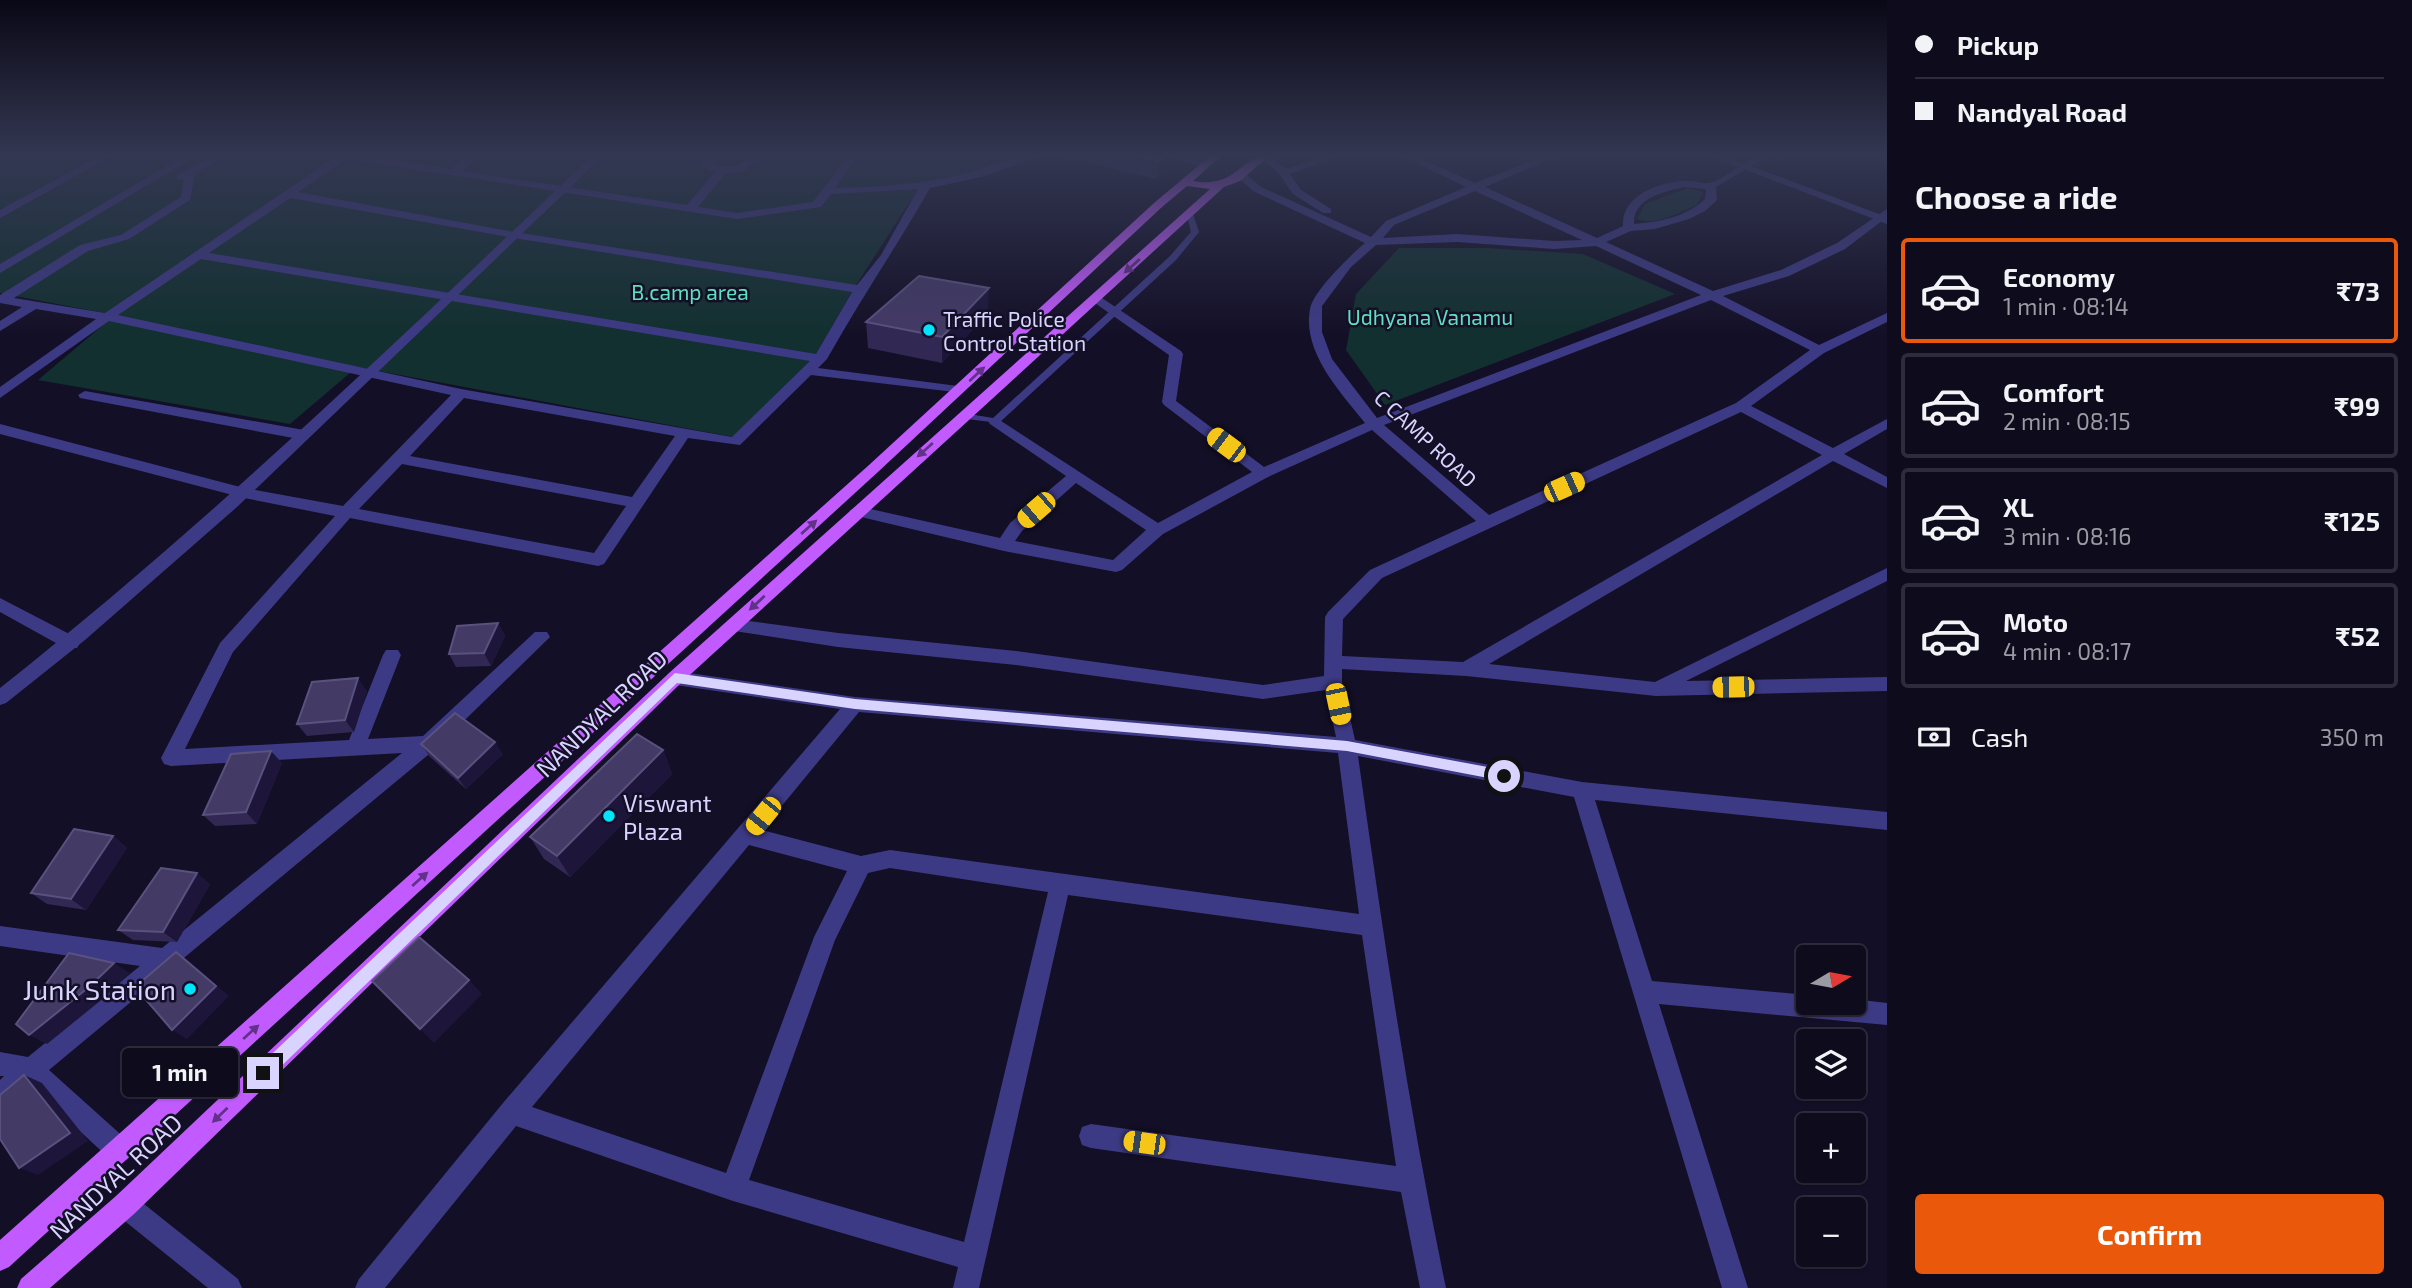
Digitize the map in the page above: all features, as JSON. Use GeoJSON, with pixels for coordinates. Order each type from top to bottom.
{"type":"FeatureCollection","features":[{"type":"Feature","properties":{"kind":"main road","name":"NANDYAL ROAD"},"geometry":{"type":"LineString","coordinates":[[0,1258],[1147,216]]}},
{"type":"Feature","properties":{"kind":"main road","name":"NANDYAL ROAD"},"geometry":{"type":"LineString","coordinates":[[30,1288],[125,1205],[675,678],[1187,216]]}},
{"type":"Feature","properties":{"kind":"street"},"geometry":{"type":"LineString","coordinates":[[0,269],[89,216]]}},
{"type":"Feature","properties":{"kind":"street"},"geometry":{"type":"LineString","coordinates":[[84,248],[77,230],[100,216]]}},
{"type":"Feature","properties":{"kind":"street"},"geometry":{"type":"LineString","coordinates":[[1,299],[84,248],[125,237],[158,216]]}},
{"type":"Feature","properties":{"kind":"street"},"geometry":{"type":"LineString","coordinates":[[0,394],[107,317],[256,216]]}},
{"type":"Feature","properties":{"kind":"street"},"geometry":{"type":"LineString","coordinates":[[410,216],[860,289]]}},
{"type":"Feature","properties":{"kind":"street"},"geometry":{"type":"LineString","coordinates":[[0,698],[71,643],[244,493],[534,216]]}},
{"type":"Feature","properties":{"kind":"street"},"geometry":{"type":"LineString","coordinates":[[1,299],[107,317],[461,393],[735,442],[820,359],[860,289],[886,257],[909,216]]}},
{"type":"Feature","properties":{"kind":"street"},"geometry":{"type":"LineString","coordinates":[[1316,216],[1373,242],[1457,238],[1554,246],[1595,243],[1629,228],[1655,226],[1688,216]]}},
{"type":"Feature","properties":{"kind":"street"},"geometry":{"type":"LineString","coordinates":[[1334,216],[1373,242]]}},
{"type":"Feature","properties":{"kind":"street","name":"C CAMP ROAD"},"geometry":{"type":"LineString","coordinates":[[1407,216],[1390,223],[1373,242],[1346,264],[1316,306],[1315,332],[1325,359],[1374,424],[1488,522]]}},
{"type":"Feature","properties":{"kind":"street"},"geometry":{"type":"LineString","coordinates":[[1540,216],[1712,295],[1818,350]]}},
{"type":"Feature","properties":{"kind":"street"},"geometry":{"type":"LineString","coordinates":[[1628,216],[1629,228]]}},
{"type":"Feature","properties":{"kind":"street"},"geometry":{"type":"LineString","coordinates":[[857,512],[1004,545],[1116,566],[1157,530],[1263,473],[1374,424],[1712,295],[1785,273],[1840,246],[1884,216]]}},
{"type":"Feature","properties":{"kind":"street"},"geometry":{"type":"LineString","coordinates":[[200,255],[820,359]]}},
{"type":"Feature","properties":{"kind":"street"},"geometry":{"type":"LineString","coordinates":[[1096,299],[1176,354],[1169,402],[1263,473]]}},
{"type":"Feature","properties":{"kind":"street"},"geometry":{"type":"LineString","coordinates":[[0,327],[36,303]]}},
{"type":"Feature","properties":{"kind":"street"},"geometry":{"type":"LineString","coordinates":[[1433,1288],[1410,1181],[1347,746],[1333,682],[1334,617],[1376,575],[1741,406],[1818,350],[1887,317]]}},
{"type":"Feature","properties":{"kind":"street"},"geometry":{"type":"LineString","coordinates":[[809,371],[958,390]]}},
{"type":"Feature","properties":{"kind":"street"},"geometry":{"type":"LineString","coordinates":[[427,744],[171,758],[226,648],[346,513],[461,393]]}},
{"type":"Feature","properties":{"kind":"street"},"geometry":{"type":"LineString","coordinates":[[85,395],[304,435]]}},
{"type":"Feature","properties":{"kind":"street"},"geometry":{"type":"LineString","coordinates":[[1741,406],[1887,483]]}},
{"type":"Feature","properties":{"kind":"street"},"geometry":{"type":"LineString","coordinates":[[995,421],[1157,530]]}},
{"type":"Feature","properties":{"kind":"street"},"geometry":{"type":"LineString","coordinates":[[1466,669],[1887,423]]}},
{"type":"Feature","properties":{"kind":"street"},"geometry":{"type":"LineString","coordinates":[[0,429],[244,493],[598,560],[684,433]]}},
{"type":"Feature","properties":{"kind":"street"},"geometry":{"type":"LineString","coordinates":[[397,458],[636,503]]}},
{"type":"Feature","properties":{"kind":"street"},"geometry":{"type":"LineString","coordinates":[[1004,545],[1016,527],[1076,475]]}},
{"type":"Feature","properties":{"kind":"street"},"geometry":{"type":"LineString","coordinates":[[1656,688],[1887,574]]}},
{"type":"Feature","properties":{"kind":"street"},"geometry":{"type":"LineString","coordinates":[[0,604],[71,643]]}},
{"type":"Feature","properties":{"kind":"street"},"geometry":{"type":"LineString","coordinates":[[734,625],[1016,658],[1263,692],[1333,682]]}},
{"type":"Feature","properties":{"kind":"street"},"geometry":{"type":"LineString","coordinates":[[0,1095],[427,744],[541,637]]}},
{"type":"Feature","properties":{"kind":"street"},"geometry":{"type":"LineString","coordinates":[[355,748],[392,655]]}},
{"type":"Feature","properties":{"kind":"street"},"geometry":{"type":"LineString","coordinates":[[1333,662],[1466,669],[1656,688],[1887,684]]}},
{"type":"Feature","properties":{"kind":"street"},"geometry":{"type":"LineString","coordinates":[[675,678],[855,704],[1347,746],[1582,790],[1887,821]]}},
{"type":"Feature","properties":{"kind":"street"},"geometry":{"type":"LineString","coordinates":[[368,1288],[512,1112],[855,704]]}},
{"type":"Feature","properties":{"kind":"street"},"geometry":{"type":"LineString","coordinates":[[1582,790],[1735,1288]]}},
{"type":"Feature","properties":{"kind":"street"},"geometry":{"type":"LineString","coordinates":[[747,835],[861,865],[890,859],[1371,926]]}},
{"type":"Feature","properties":{"kind":"street"},"geometry":{"type":"LineString","coordinates":[[733,1188],[825,937],[861,865]]}},
{"type":"Feature","properties":{"kind":"street"},"geometry":{"type":"LineString","coordinates":[[966,1288],[1060,884]]}},
{"type":"Feature","properties":{"kind":"street"},"geometry":{"type":"LineString","coordinates":[[0,936],[164,959]]}},
{"type":"Feature","properties":{"kind":"street"},"geometry":{"type":"LineString","coordinates":[[1643,991],[1886,1017]]}},
{"type":"Feature","properties":{"kind":"street"},"geometry":{"type":"LineString","coordinates":[[0,1064],[30,1069],[119,1150]]}},
{"type":"Feature","properties":{"kind":"street"},"geometry":{"type":"LineString","coordinates":[[512,1112],[733,1188],[972,1258]]}},
{"type":"Feature","properties":{"kind":"street"},"geometry":{"type":"LineString","coordinates":[[1091,1136],[1410,1181]]}},
{"type":"Feature","properties":{"kind":"street"},"geometry":{"type":"LineString","coordinates":[[125,1205],[229,1288]]}},
{"type":"Feature","properties":{"kind":"lane"},"geometry":{"type":"LineString","coordinates":[[963,416],[995,421],[1173,258],[1195,232],[1190,216]]}},
{"type":"Feature","properties":{"kind":"green space","name":"B.camp area"},"geometry":{"type":"Polygon","coordinates":[[[0,216],[900,216],[851,293],[813,360],[733,437],[357,367],[290,424],[38,380],[115,315],[0,293],[0,216]]]}},
{"type":"Feature","properties":{"kind":"green space"},"geometry":{"type":"Polygon","coordinates":[[[1639,216],[1671,216],[1651,221],[1637,219],[1639,216]]]}},
{"type":"Feature","properties":{"kind":"green space","name":"Udhyana Vanamu"},"geometry":{"type":"Polygon","coordinates":[[[1399,248],[1487,248],[1583,254],[1675,294],[1385,405],[1346,350],[1356,294],[1399,248]]]}},
{"type":"Feature","properties":{"kind":"building"},"geometry":{"type":"Polygon","coordinates":[[[919,276],[989,288],[942,337],[866,322],[919,276]]]}},
{"type":"Feature","properties":{"kind":"building"},"geometry":{"type":"Polygon","coordinates":[[[498,623],[484,653],[449,654],[457,626],[498,623]]]}},
{"type":"Feature","properties":{"kind":"building"},"geometry":{"type":"Polygon","coordinates":[[[358,678],[345,720],[297,724],[312,682],[358,678]]]}},
{"type":"Feature","properties":{"kind":"building"},"geometry":{"type":"Polygon","coordinates":[[[455,713],[495,742],[458,778],[421,744],[455,713]]]}},
{"type":"Feature","properties":{"kind":"building"},"geometry":{"type":"Polygon","coordinates":[[[637,734],[663,750],[557,856],[530,837],[637,734]]]}},
{"type":"Feature","properties":{"kind":"building"},"geometry":{"type":"Polygon","coordinates":[[[271,751],[246,812],[203,815],[231,754],[271,751]]]}},
{"type":"Feature","properties":{"kind":"building"},"geometry":{"type":"Polygon","coordinates":[[[74,829],[113,836],[71,899],[31,893],[74,829]]]}},
{"type":"Feature","properties":{"kind":"building"},"geometry":{"type":"Polygon","coordinates":[[[161,868],[197,873],[163,932],[118,930],[161,868]]]}},
{"type":"Feature","properties":{"kind":"building"},"geometry":{"type":"Polygon","coordinates":[[[419,937],[469,980],[420,1029],[372,981],[419,937]]]}},
{"type":"Feature","properties":{"kind":"building"},"geometry":{"type":"Polygon","coordinates":[[[176,952],[216,986],[172,1030],[135,987],[176,952]]]}},
{"type":"Feature","properties":{"kind":"building"},"geometry":{"type":"Polygon","coordinates":[[[69,953],[114,963],[89,987],[29,1035],[16,1024],[69,953]]]}},
{"type":"Feature","properties":{"kind":"building"},"geometry":{"type":"Polygon","coordinates":[[[24,1075],[70,1133],[19,1168],[0,1139],[0,1095],[24,1075]]]}},
{"type":"Feature","properties":{"kind":"place","name":"Traffic Police Control Station"},"geometry":{"type":"Point","coordinates":[929,330]}},
{"type":"Feature","properties":{"kind":"place","name":"Viswant Plaza"},"geometry":{"type":"Point","coordinates":[609,816]}},
{"type":"Feature","properties":{"kind":"place","name":"Junk Station"},"geometry":{"type":"Point","coordinates":[190,989]}},
{"type":"Feature","properties":{"kind":"route"},"geometry":{"type":"LineString","coordinates":[[263,1073],[675,678],[855,704],[1347,746],[1504,776]]}}]}
